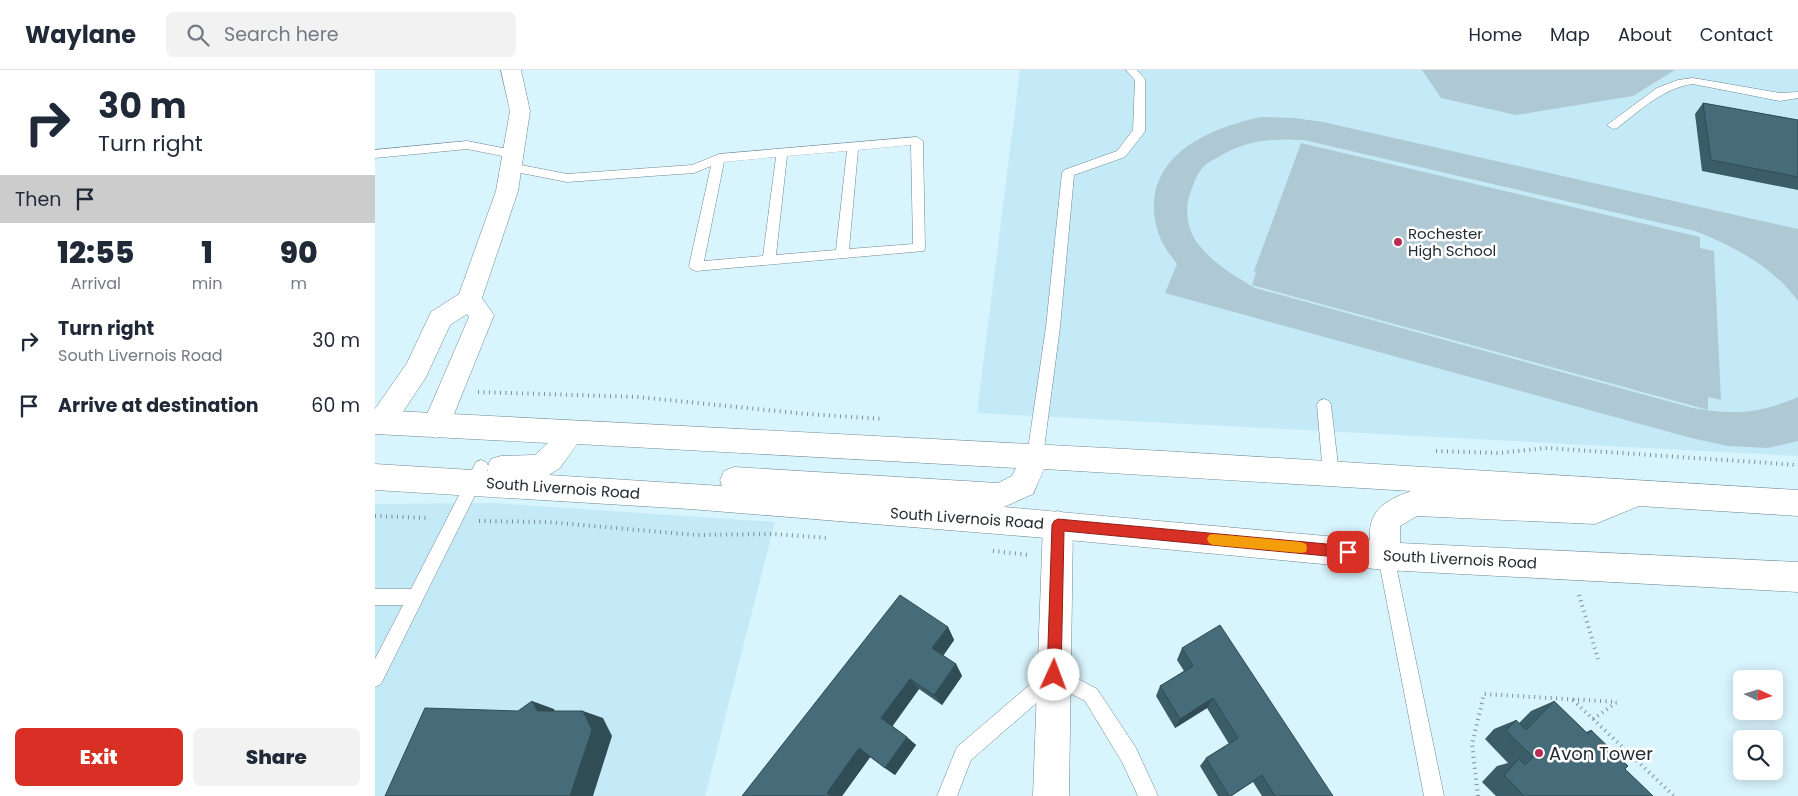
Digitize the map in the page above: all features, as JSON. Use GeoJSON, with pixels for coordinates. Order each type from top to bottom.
{"type":"FeatureCollection","features":[{"type":"Feature","properties":{"kind":"main road"},"geometry":{"type":"LineString","coordinates":[[378,422],[417,369],[440,319],[469,300],[507,191],[521,111],[511,70]]}},
{"type":"Feature","properties":{"kind":"main road"},"geometry":{"type":"LineString","coordinates":[[435,426],[482,314],[469,300]]}},
{"type":"Feature","properties":{"kind":"main road"},"geometry":{"type":"LineString","coordinates":[[378,422],[1035,456],[1798,503]]}},
{"type":"Feature","properties":{"kind":"main road"},"geometry":{"type":"LineString","coordinates":[[375,460],[477,474],[524,469],[542,465],[556,456],[570,432]]}},
{"type":"Feature","properties":{"kind":"main road"},"geometry":{"type":"LineString","coordinates":[[690,496],[734,480],[1000,496],[1023,485],[1035,456]]}},
{"type":"Feature","properties":{"kind":"main road","name":"South Livernois Road"},"geometry":{"type":"LineString","coordinates":[[375,477],[477,474],[690,496],[1058,525],[1387,556],[1798,577]]}},
{"type":"Feature","properties":{"kind":"main road"},"geometry":{"type":"LineString","coordinates":[[1387,556],[1384,532],[1386,520],[1392,513],[1415,503],[1595,511],[1637,493]]}},
{"type":"Feature","properties":{"kind":"main road"},"geometry":{"type":"LineString","coordinates":[[1051,796],[1058,525]]}},
{"type":"Feature","properties":{"kind":"lane"},"geometry":{"type":"LineString","coordinates":[[1035,456],[1053,327],[1068,173],[1121,154],[1139,131],[1140,79],[1131,70]]}},
{"type":"Feature","properties":{"kind":"lane"},"geometry":{"type":"LineString","coordinates":[[1693,81],[1702,70]]}},
{"type":"Feature","properties":{"kind":"lane"},"geometry":{"type":"LineString","coordinates":[[1613,125],[1661,91],[1678,82],[1693,81],[1781,97],[1798,95]]}},
{"type":"Feature","properties":{"kind":"lane"},"geometry":{"type":"LineString","coordinates":[[375,154],[467,145],[567,178],[694,168],[719,158],[917,141],[919,248],[696,266],[719,158]]}},
{"type":"Feature","properties":{"kind":"lane"},"geometry":{"type":"LineString","coordinates":[[842,254],[853,146]]}},
{"type":"Feature","properties":{"kind":"lane"},"geometry":{"type":"LineString","coordinates":[[769,260],[783,152]]}},
{"type":"Feature","properties":{"kind":"lane"},"geometry":{"type":"LineString","coordinates":[[1324,406],[1331,474]]}},
{"type":"Feature","properties":{"kind":"lane"},"geometry":{"type":"LineString","coordinates":[[375,678],[477,474]]}},
{"type":"Feature","properties":{"kind":"lane"},"geometry":{"type":"LineString","coordinates":[[1387,556],[1434,796]]}},
{"type":"Feature","properties":{"kind":"lane"},"geometry":{"type":"LineString","coordinates":[[375,597],[415,597]]}},
{"type":"Feature","properties":{"kind":"lane"},"geometry":{"type":"LineString","coordinates":[[947,796],[965,754],[1054,675],[1091,695],[1129,756],[1148,796]]}},
{"type":"Feature","properties":{"kind":"path"},"geometry":{"type":"LineString","coordinates":[[483,393],[638,397],[807,414],[892,420]]}},
{"type":"Feature","properties":{"kind":"path"},"geometry":{"type":"LineString","coordinates":[[1433,450],[1499,453],[1547,448],[1798,464]]}},
{"type":"Feature","properties":{"kind":"path"},"geometry":{"type":"LineString","coordinates":[[375,516],[547,522],[696,535],[773,534],[840,538]]}},
{"type":"Feature","properties":{"kind":"path"},"geometry":{"type":"LineString","coordinates":[[992,551],[1021,555]]}},
{"type":"Feature","properties":{"kind":"path"},"geometry":{"type":"LineString","coordinates":[[1576,589],[1584,608],[1598,659]]}},
{"type":"Feature","properties":{"kind":"path"},"geometry":{"type":"LineString","coordinates":[[1478,796],[1472,744],[1484,694],[1617,702],[1593,719]]}},
{"type":"Feature","properties":{"kind":"path"},"geometry":{"type":"LineString","coordinates":[[1572,700],[1674,796]]}},
{"type":"Feature","properties":{"kind":"shaded area","name":"Rochester High School"},"geometry":{"type":"Polygon","coordinates":[[[1020,70],[1798,70],[1798,456],[977,413],[1020,70]]]}},
{"type":"Feature","properties":{"kind":"shaded area"},"geometry":{"type":"Polygon","coordinates":[[[1422,70],[1675,70],[1633,96],[1516,115],[1441,98],[1422,70]]]}},
{"type":"Feature","properties":{"kind":"shaded area"},"geometry":{"type":"Polygon","coordinates":[[[1261,117],[1294,118],[1323,122],[1798,229],[1798,301],[1777,278],[1752,259],[1695,231],[1304,140],[1281,139],[1238,147],[1204,166],[1197,176],[1187,208],[1191,231],[1202,249],[1223,268],[1255,288],[1693,408],[1721,412],[1746,412],[1771,407],[1798,397],[1798,441],[1768,448],[1728,446],[1691,438],[1165,293],[1177,264],[1165,248],[1155,222],[1154,201],[1158,183],[1167,167],[1178,154],[1193,143],[1226,127],[1261,117]]]}},
{"type":"Feature","properties":{"kind":"shaded area"},"geometry":{"type":"Polygon","coordinates":[[[1301,143],[1700,237],[1700,248],[1714,251],[1721,400],[1708,397],[1708,410],[1252,285],[1256,272],[1254,271],[1301,143]]]}},
{"type":"Feature","properties":{"kind":"shaded area"},"geometry":{"type":"Polygon","coordinates":[[[493,503],[775,522],[705,796],[375,796],[375,504],[493,503]]]}},
{"type":"Feature","properties":{"kind":"building"},"geometry":{"type":"Polygon","coordinates":[[[1703,103],[1798,120],[1798,177],[1711,160],[1703,103]]]}},
{"type":"Feature","properties":{"kind":"building"},"geometry":{"type":"Polygon","coordinates":[[[900,595],[948,627],[932,648],[956,664],[934,695],[910,679],[881,718],[907,737],[885,768],[859,748],[827,793],[831,796],[742,796],[900,595]]]}},
{"type":"Feature","properties":{"kind":"building"},"geometry":{"type":"Polygon","coordinates":[[[1220,625],[1333,796],[1275,796],[1262,775],[1229,796],[1206,758],[1238,738],[1213,698],[1180,719],[1160,686],[1193,666],[1182,648],[1220,625]]]}},
{"type":"Feature","properties":{"kind":"building"},"geometry":{"type":"Polygon","coordinates":[[[532,701],[537,711],[583,711],[592,730],[570,796],[385,796],[425,708],[518,711],[532,701]]]}},
{"type":"Feature","properties":{"kind":"building","name":"Avon Tower"},"geometry":{"type":"Polygon","coordinates":[[[1554,701],[1588,734],[1591,730],[1628,766],[1625,769],[1653,796],[1524,796],[1504,775],[1519,759],[1525,765],[1533,757],[1506,731],[1516,720],[1526,730],[1554,701]]]}},
{"type":"Feature","properties":{"kind":"slow traffic"},"geometry":{"type":"LineString","coordinates":[[1213,539],[1301,548]]}},
{"type":"Feature","properties":{"kind":"place","name":"Rochester High School"},"geometry":{"type":"Point","coordinates":[1398,242]}},
{"type":"Feature","properties":{"kind":"place","name":"Avon Tower"},"geometry":{"type":"Point","coordinates":[1539,753]}},
{"type":"Feature","properties":{"kind":"route"},"geometry":{"type":"LineString","coordinates":[[1054,675],[1058,525],[1348,552]]}}]}
